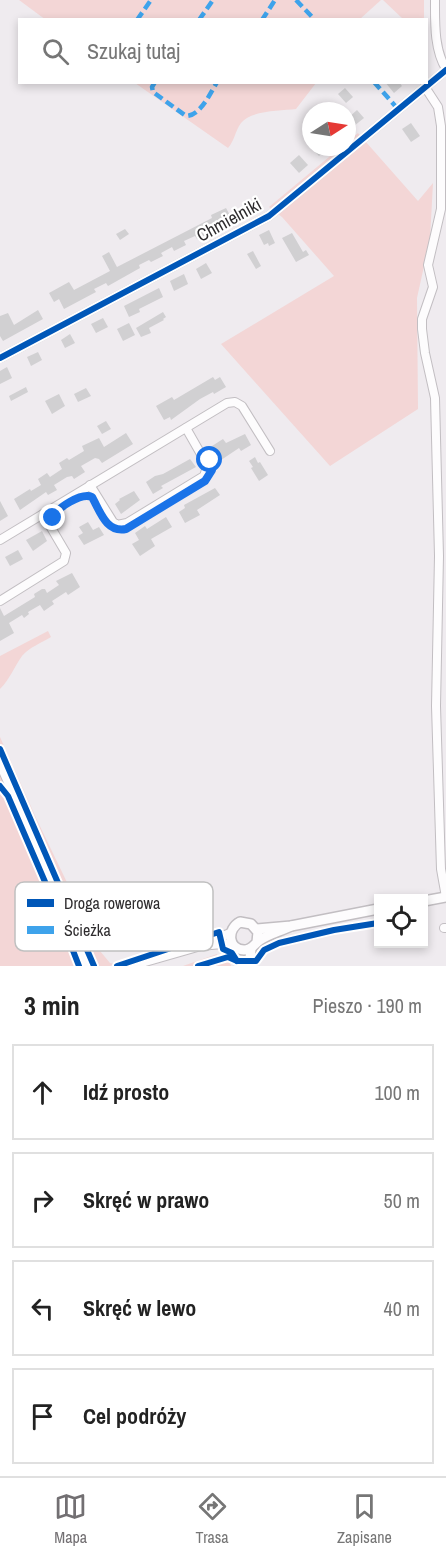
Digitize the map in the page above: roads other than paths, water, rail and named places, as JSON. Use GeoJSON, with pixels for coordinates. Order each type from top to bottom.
{"type":"FeatureCollection","features":[{"type":"Feature","properties":{"kind":"main road"},"geometry":{"type":"LineString","coordinates":[[428,900],[446,897]]}},
{"type":"Feature","properties":{"kind":"main road"},"geometry":{"type":"LineString","coordinates":[[257,929],[291,926],[374,910]]}},
{"type":"Feature","properties":{"kind":"main road"},"geometry":{"type":"LineString","coordinates":[[244,966],[234,942],[233,926],[242,922],[252,924],[259,935],[249,966]]}},
{"type":"Feature","properties":{"kind":"main road"},"geometry":{"type":"LineString","coordinates":[[234,942],[254,945],[291,926]]}},
{"type":"Feature","properties":{"kind":"street"},"geometry":{"type":"LineString","coordinates":[[435,0],[436,33],[440,56],[446,69]]}},
{"type":"Feature","properties":{"kind":"street","name":"Chmielniki"},"geometry":{"type":"LineString","coordinates":[[0,358],[269,216],[446,69]]}},
{"type":"Feature","properties":{"kind":"street"},"geometry":{"type":"LineString","coordinates":[[425,87],[438,107],[441,126],[441,209],[428,265],[433,287],[422,319],[422,329],[424,353],[435,398],[439,556],[436,706],[441,869],[446,897]]}},
{"type":"Feature","properties":{"kind":"street"},"geometry":{"type":"LineString","coordinates":[[0,540],[227,403],[235,402],[242,406],[270,451]]}},
{"type":"Feature","properties":{"kind":"street"},"geometry":{"type":"LineString","coordinates":[[90,485],[113,522],[117,525],[127,523],[204,476],[206,463],[186,428]]}},
{"type":"Feature","properties":{"kind":"street"},"geometry":{"type":"LineString","coordinates":[[0,601],[64,561],[66,553],[43,514]]}},
{"type":"Feature","properties":{"kind":"street"},"geometry":{"type":"LineString","coordinates":[[0,764],[2,786],[50,882]]}},
{"type":"Feature","properties":{"kind":"street"},"geometry":{"type":"LineString","coordinates":[[213,945],[234,942]]}},
{"type":"Feature","properties":{"kind":"street"},"geometry":{"type":"LineString","coordinates":[[80,951],[86,966]]}},
{"type":"Feature","properties":{"kind":"street"},"geometry":{"type":"LineString","coordinates":[[131,966],[184,951]]}}]}
